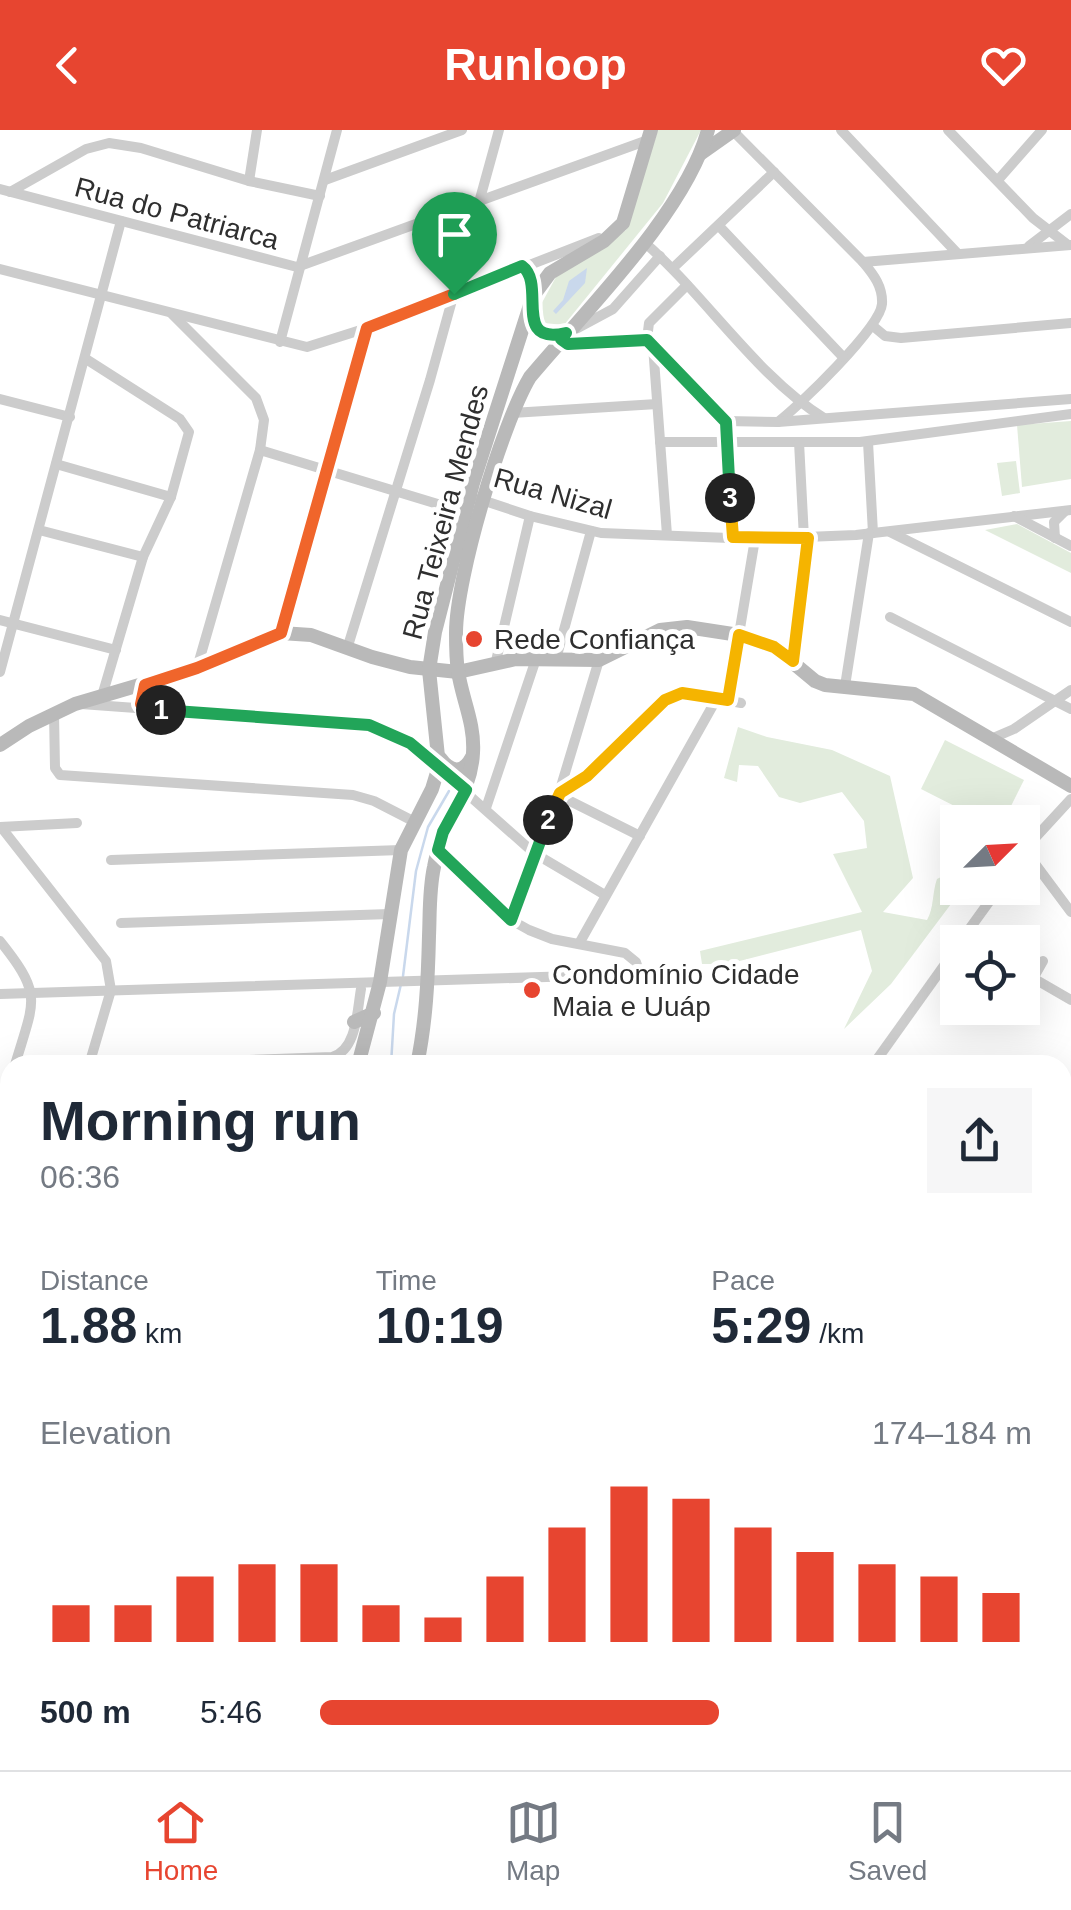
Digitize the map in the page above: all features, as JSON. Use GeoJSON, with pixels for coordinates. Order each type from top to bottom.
{"type":"FeatureCollection","features":[{"type":"Feature","properties":{"kind":"main road","name":"Rua Teixeira Mendes"},"geometry":{"type":"LineString","coordinates":[[474,738],[458,672],[456,630],[484,503],[512,413],[530,377],[672,204],[700,154],[708,130]]}},
{"type":"Feature","properties":{"kind":"main road"},"geometry":{"type":"LineString","coordinates":[[700,154],[734,131]]}},
{"type":"Feature","properties":{"kind":"main road"},"geometry":{"type":"LineString","coordinates":[[615,232],[628,212],[650,135]]}},
{"type":"Feature","properties":{"kind":"main road","name":"Rua Teixeira Mendes"},"geometry":{"type":"LineString","coordinates":[[446,767],[430,670],[435,632],[473,483],[531,300],[550,273],[615,232]]}},
{"type":"Feature","properties":{"kind":"main road"},"geometry":{"type":"LineString","coordinates":[[531,300],[532,319],[542,331],[562,341]]}},
{"type":"Feature","properties":{"kind":"main road"},"geometry":{"type":"LineString","coordinates":[[0,745],[54,712],[197,668],[281,633],[312,635],[410,667],[458,672],[496,661],[599,660],[672,627],[739,635],[774,647],[814,681],[914,694],[1071,786]]}},
{"type":"Feature","properties":{"kind":"main road"},"geometry":{"type":"LineString","coordinates":[[410,667],[422,656],[435,632]]}},
{"type":"Feature","properties":{"kind":"main road"},"geometry":{"type":"LineString","coordinates":[[419,1055],[426,1021],[432,878],[443,832],[466,790],[474,738],[451,683],[430,670]]}},
{"type":"Feature","properties":{"kind":"main road"},"geometry":{"type":"LineString","coordinates":[[361,1055],[386,982],[390,914],[401,850],[413,821],[446,767],[464,769],[473,754]]}},
{"type":"Feature","properties":{"kind":"main road"},"geometry":{"type":"LineString","coordinates":[[354,1022],[375,1007]]}},
{"type":"Feature","properties":{"kind":"street"},"geometry":{"type":"LineString","coordinates":[[249,181],[258,130]]}},
{"type":"Feature","properties":{"kind":"street"},"geometry":{"type":"LineString","coordinates":[[280,342],[338,130]]}},
{"type":"Feature","properties":{"kind":"street"},"geometry":{"type":"LineString","coordinates":[[324,180],[462,130]]}},
{"type":"Feature","properties":{"kind":"street"},"geometry":{"type":"LineString","coordinates":[[347,648],[499,130]]}},
{"type":"Feature","properties":{"kind":"street"},"geometry":{"type":"LineString","coordinates":[[840,130],[958,253]]}},
{"type":"Feature","properties":{"kind":"street"},"geometry":{"type":"LineString","coordinates":[[948,130],[1069,245]]}},
{"type":"Feature","properties":{"kind":"street"},"geometry":{"type":"LineString","coordinates":[[998,180],[1042,130]]}},
{"type":"Feature","properties":{"kind":"street"},"geometry":{"type":"LineString","coordinates":[[734,131],[863,262],[875,277],[882,301],[872,326],[802,404],[778,422]]}},
{"type":"Feature","properties":{"kind":"street","name":"Rua do Patriarca"},"geometry":{"type":"LineString","coordinates":[[5,190],[290,266],[303,266],[623,151],[650,135]]}},
{"type":"Feature","properties":{"kind":"street"},"geometry":{"type":"LineString","coordinates":[[5,190],[86,149],[109,143],[320,196]]}},
{"type":"Feature","properties":{"kind":"street"},"geometry":{"type":"LineString","coordinates":[[623,151],[642,162]]}},
{"type":"Feature","properties":{"kind":"street"},"geometry":{"type":"LineString","coordinates":[[673,268],[774,172]]}},
{"type":"Feature","properties":{"kind":"street"},"geometry":{"type":"LineString","coordinates":[[1028,247],[1071,214]]}},
{"type":"Feature","properties":{"kind":"street"},"geometry":{"type":"LineString","coordinates":[[0,672],[121,221]]}},
{"type":"Feature","properties":{"kind":"street"},"geometry":{"type":"LineString","coordinates":[[719,226],[843,357]]}},
{"type":"Feature","properties":{"kind":"street"},"geometry":{"type":"LineString","coordinates":[[0,269],[307,347],[367,328],[615,232]]}},
{"type":"Feature","properties":{"kind":"street"},"geometry":{"type":"LineString","coordinates":[[644,242],[802,404],[824,418]]}},
{"type":"Feature","properties":{"kind":"street"},"geometry":{"type":"LineString","coordinates":[[863,262],[1069,245]]}},
{"type":"Feature","properties":{"kind":"street"},"geometry":{"type":"LineString","coordinates":[[562,341],[614,309],[660,256]]}},
{"type":"Feature","properties":{"kind":"street"},"geometry":{"type":"LineString","coordinates":[[522,266],[532,275],[531,300]]}},
{"type":"Feature","properties":{"kind":"street"},"geometry":{"type":"LineString","coordinates":[[667,535],[649,323],[687,285]]}},
{"type":"Feature","properties":{"kind":"street"},"geometry":{"type":"LineString","coordinates":[[172,313],[256,398],[264,420],[260,450],[197,668]]}},
{"type":"Feature","properties":{"kind":"street"},"geometry":{"type":"LineString","coordinates":[[872,326],[885,336],[900,338],[1071,322]]}},
{"type":"Feature","properties":{"kind":"street"},"geometry":{"type":"LineString","coordinates":[[281,633],[367,328]]}},
{"type":"Feature","properties":{"kind":"street"},"geometry":{"type":"LineString","coordinates":[[562,341],[650,343],[726,422],[733,537]]}},
{"type":"Feature","properties":{"kind":"street"},"geometry":{"type":"LineString","coordinates":[[86,359],[186,425],[189,441],[171,497],[143,556],[102,696]]}},
{"type":"Feature","properties":{"kind":"street"},"geometry":{"type":"LineString","coordinates":[[530,377],[528,401],[536,410]]}},
{"type":"Feature","properties":{"kind":"street"},"geometry":{"type":"LineString","coordinates":[[0,416],[2,399],[70,416]]}},
{"type":"Feature","properties":{"kind":"street"},"geometry":{"type":"LineString","coordinates":[[726,422],[778,422],[1071,399]]}},
{"type":"Feature","properties":{"kind":"street"},"geometry":{"type":"LineString","coordinates":[[512,413],[657,404]]}},
{"type":"Feature","properties":{"kind":"street"},"geometry":{"type":"LineString","coordinates":[[660,442],[868,442],[1071,414]]}},
{"type":"Feature","properties":{"kind":"street"},"geometry":{"type":"LineString","coordinates":[[793,661],[806,538],[799,442]]}},
{"type":"Feature","properties":{"kind":"street"},"geometry":{"type":"LineString","coordinates":[[845,686],[871,533],[868,442]]}},
{"type":"Feature","properties":{"kind":"street"},"geometry":{"type":"LineString","coordinates":[[260,450],[464,512]]}},
{"type":"Feature","properties":{"kind":"street"},"geometry":{"type":"LineString","coordinates":[[56,464],[171,497]]}},
{"type":"Feature","properties":{"kind":"street","name":"Rua Nizal"},"geometry":{"type":"LineString","coordinates":[[473,483],[476,495],[484,503],[530,516],[591,531],[667,535],[806,538],[932,528],[1068,510]]}},
{"type":"Feature","properties":{"kind":"street"},"geometry":{"type":"LineString","coordinates":[[1056,538],[1054,522],[1068,510]]}},
{"type":"Feature","properties":{"kind":"street"},"geometry":{"type":"LineString","coordinates":[[496,661],[530,516]]}},
{"type":"Feature","properties":{"kind":"street"},"geometry":{"type":"LineString","coordinates":[[1014,516],[1071,546]]}},
{"type":"Feature","properties":{"kind":"street"},"geometry":{"type":"LineString","coordinates":[[927,553],[932,528]]}},
{"type":"Feature","properties":{"kind":"street"},"geometry":{"type":"LineString","coordinates":[[38,530],[143,556]]}},
{"type":"Feature","properties":{"kind":"street"},"geometry":{"type":"LineString","coordinates":[[556,659],[591,531]]}},
{"type":"Feature","properties":{"kind":"street"},"geometry":{"type":"LineString","coordinates":[[889,532],[1071,622]]}},
{"type":"Feature","properties":{"kind":"street"},"geometry":{"type":"LineString","coordinates":[[580,942],[722,699],[739,635],[755,538]]}},
{"type":"Feature","properties":{"kind":"street"},"geometry":{"type":"LineString","coordinates":[[890,617],[1071,709]]}},
{"type":"Feature","properties":{"kind":"street"},"geometry":{"type":"LineString","coordinates":[[0,620],[116,650]]}},
{"type":"Feature","properties":{"kind":"street"},"geometry":{"type":"LineString","coordinates":[[486,808],[536,659]]}},
{"type":"Feature","properties":{"kind":"street"},"geometry":{"type":"LineString","coordinates":[[511,920],[559,794],[599,660]]}},
{"type":"Feature","properties":{"kind":"street"},"geometry":{"type":"LineString","coordinates":[[145,685],[140,700],[145,709]]}},
{"type":"Feature","properties":{"kind":"street"},"geometry":{"type":"LineString","coordinates":[[993,738],[1071,690]]}},
{"type":"Feature","properties":{"kind":"street"},"geometry":{"type":"LineString","coordinates":[[559,794],[587,776],[673,696],[689,693],[742,703]]}},
{"type":"Feature","properties":{"kind":"street"},"geometry":{"type":"LineString","coordinates":[[75,704],[358,722],[410,743],[446,767],[534,853],[605,895]]}},
{"type":"Feature","properties":{"kind":"street"},"geometry":{"type":"LineString","coordinates":[[54,712],[58,774],[353,794],[374,800],[413,821]]}},
{"type":"Feature","properties":{"kind":"street"},"geometry":{"type":"LineString","coordinates":[[1014,728],[1011,740],[1016,751]]}},
{"type":"Feature","properties":{"kind":"street"},"geometry":{"type":"LineString","coordinates":[[559,794],[640,836]]}},
{"type":"Feature","properties":{"kind":"street"},"geometry":{"type":"LineString","coordinates":[[1040,832],[1071,798]]}},
{"type":"Feature","properties":{"kind":"street"},"geometry":{"type":"LineString","coordinates":[[0,827],[77,824]]}},
{"type":"Feature","properties":{"kind":"street"},"geometry":{"type":"LineString","coordinates":[[0,827],[101,952],[108,969],[111,990],[91,1055]]}},
{"type":"Feature","properties":{"kind":"street"},"geometry":{"type":"LineString","coordinates":[[110,860],[401,850]]}},
{"type":"Feature","properties":{"kind":"street"},"geometry":{"type":"LineString","coordinates":[[0,994],[428,980],[516,982],[640,974],[636,962],[625,953],[541,936],[511,920],[438,850]]}},
{"type":"Feature","properties":{"kind":"street"},"geometry":{"type":"LineString","coordinates":[[1040,872],[1071,912]]}},
{"type":"Feature","properties":{"kind":"street"},"geometry":{"type":"LineString","coordinates":[[121,923],[390,914]]}},
{"type":"Feature","properties":{"kind":"street"},"geometry":{"type":"LineString","coordinates":[[0,941],[24,971],[33,992],[17,1055]]}},
{"type":"Feature","properties":{"kind":"street"},"geometry":{"type":"LineString","coordinates":[[1040,965],[1042,961]]}},
{"type":"Feature","properties":{"kind":"street"},"geometry":{"type":"LineString","coordinates":[[880,1055],[940,971]]}},
{"type":"Feature","properties":{"kind":"street"},"geometry":{"type":"LineString","coordinates":[[344,982],[361,989],[375,1007]]}},
{"type":"Feature","properties":{"kind":"street"},"geometry":{"type":"LineString","coordinates":[[1040,982],[1071,1000]]}},
{"type":"Feature","properties":{"kind":"street"},"geometry":{"type":"LineString","coordinates":[[335,1055],[345,1049],[361,989]]}},
{"type":"Feature","properties":{"kind":"green space"},"geometry":{"type":"Polygon","coordinates":[[[658,130],[701,130],[663,203],[564,325],[544,323],[538,310],[556,277],[626,230],[658,130]]]}},
{"type":"Feature","properties":{"kind":"green space"},"geometry":{"type":"Polygon","coordinates":[[[1071,421],[1071,479],[1022,487],[1017,425],[1071,421]]]}},
{"type":"Feature","properties":{"kind":"green space"},"geometry":{"type":"Polygon","coordinates":[[[1016,461],[1020,493],[1002,496],[997,463],[1016,461]]]}},
{"type":"Feature","properties":{"kind":"green space"},"geometry":{"type":"Polygon","coordinates":[[[1017,524],[1071,553],[1071,573],[985,530],[1017,524]]]}},
{"type":"Feature","properties":{"kind":"green space"},"geometry":{"type":"Polygon","coordinates":[[[738,727],[832,750],[890,776],[913,878],[883,912],[927,920],[940,878],[940,905],[950,905],[891,984],[844,1029],[872,971],[861,930],[728,964],[702,964],[700,951],[862,912],[833,854],[867,848],[864,821],[842,792],[800,803],[779,797],[758,766],[739,765],[737,782],[724,778],[738,727]]]}},
{"type":"Feature","properties":{"kind":"green space"},"geometry":{"type":"Polygon","coordinates":[[[945,740],[1024,780],[1012,805],[953,805],[921,789],[945,740]]]}},
{"type":"Feature","properties":{"kind":"water"},"geometry":{"type":"Polygon","coordinates":[[[587,268],[585,283],[556,314],[553,311],[563,300],[569,281],[587,268]]]}},
{"type":"Feature","properties":{"kind":"waterway"},"geometry":{"type":"LineString","coordinates":[[403,976],[416,871],[428,827],[449,791]]}},
{"type":"Feature","properties":{"kind":"waterway"},"geometry":{"type":"LineString","coordinates":[[392,1055],[401,984]]}},
{"type":"Feature","properties":{"kind":"place","name":"Rede Confiança"},"geometry":{"type":"Point","coordinates":[474,639]}},
{"type":"Feature","properties":{"kind":"place","name":"Condomínio Cidade Maia e Uuáp"},"geometry":{"type":"Point","coordinates":[532,990]}},
{"type":"Feature","properties":{"kind":"route"},"geometry":{"type":"LineString","coordinates":[[522,266],[532,275],[532,319],[542,331],[553,335],[566,333],[561,339],[568,344],[647,340],[726,422],[733,537],[808,538],[793,661],[774,647],[739,635],[728,700],[682,693],[665,700],[587,776],[560,793],[511,920],[438,850],[443,832],[466,790],[410,743],[358,722],[145,709],[140,700],[145,685],[281,633],[367,328],[454,294],[522,266]]}}]}
